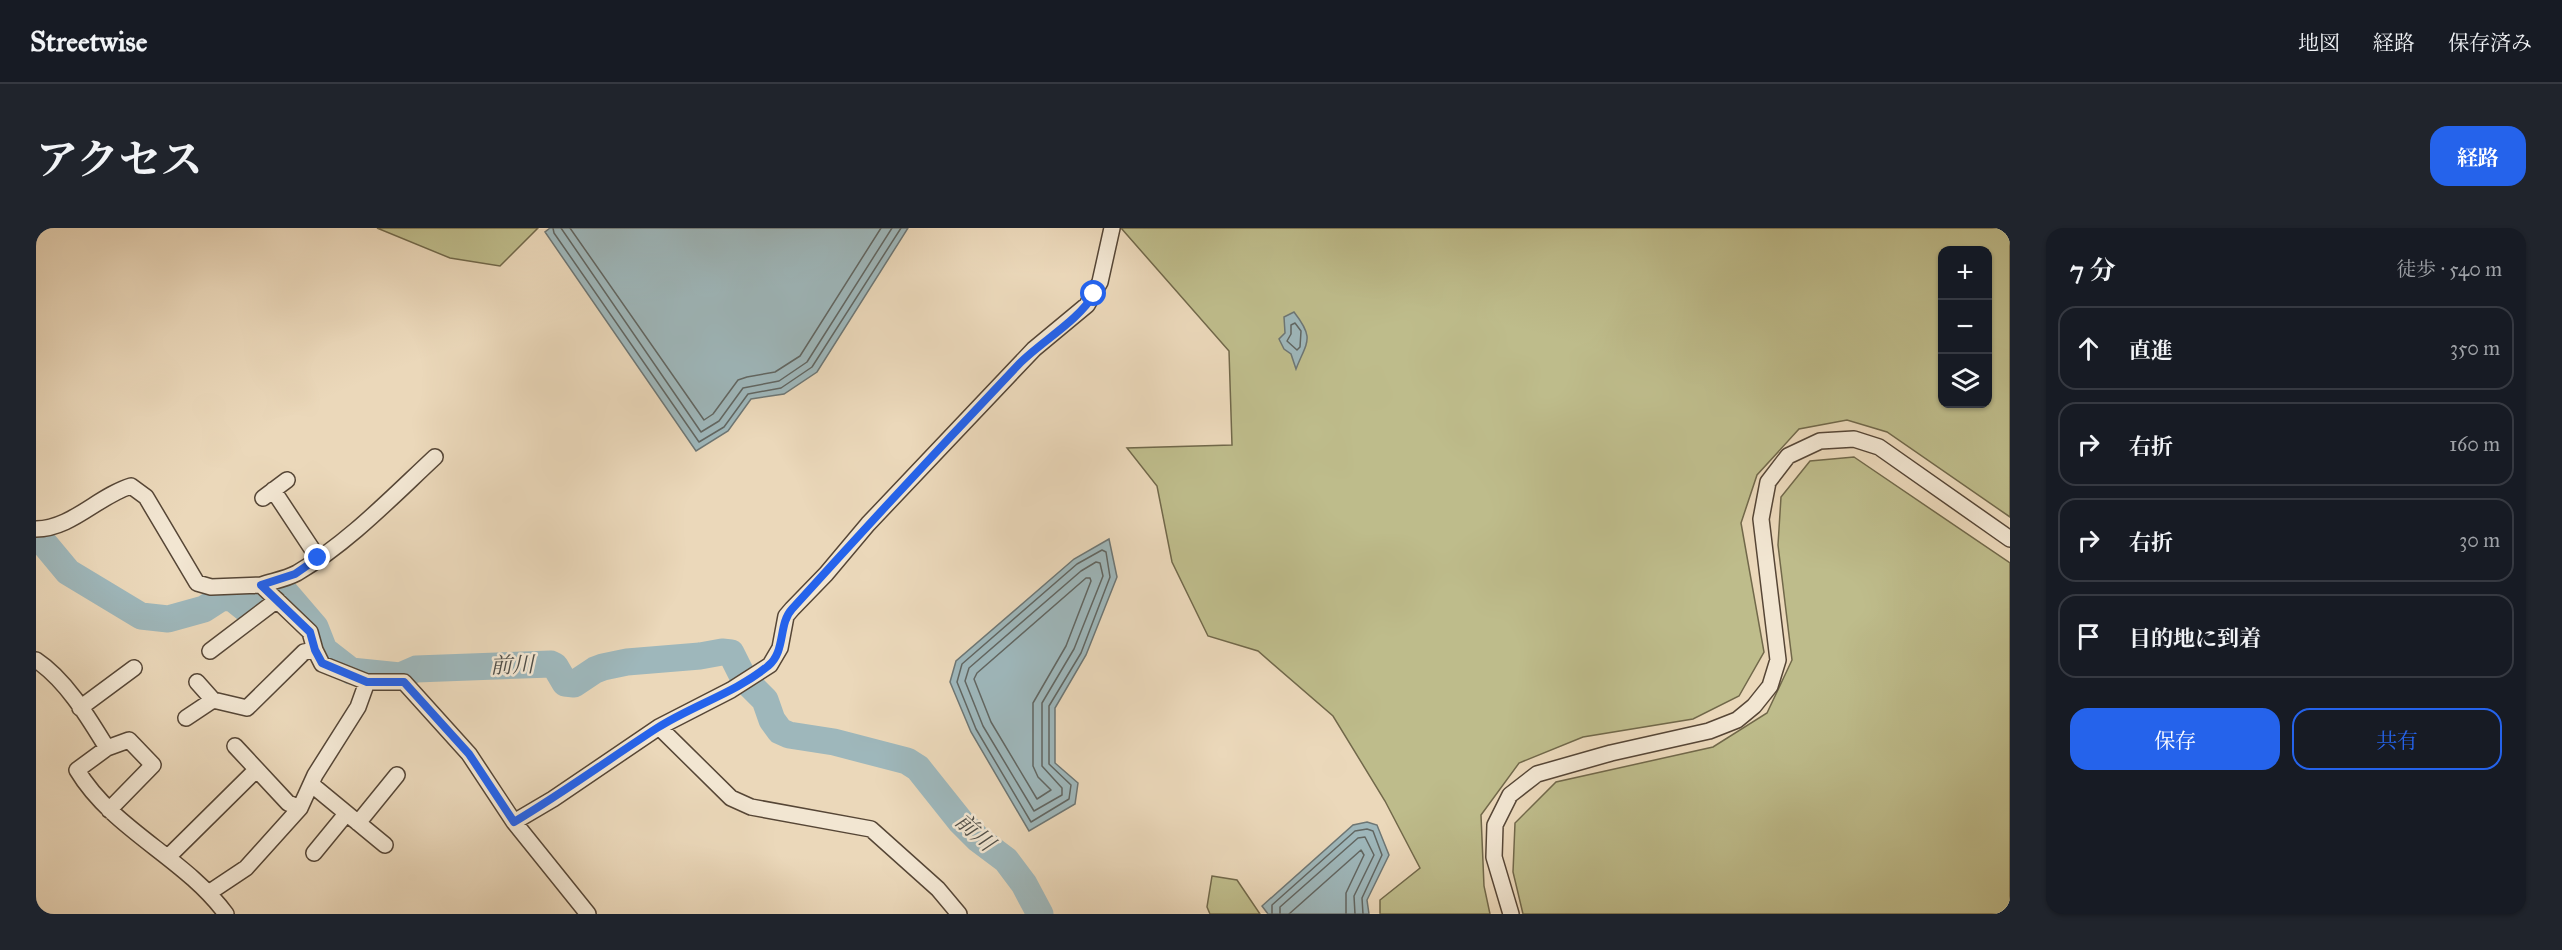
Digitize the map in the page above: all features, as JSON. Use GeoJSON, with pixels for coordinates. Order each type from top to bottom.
{"type":"FeatureCollection","features":[{"type":"Feature","properties":{"kind":"street"},"geometry":{"type":"LineString","coordinates":[[514,822],[553,799],[659,727],[731,690],[770,665],[780,648],[786,616],[792,609],[826,574],[868,524],[1034,349],[1087,305],[1100,282],[1112,228]]}},
{"type":"Feature","properties":{"kind":"street"},"geometry":{"type":"LineString","coordinates":[[1511,914],[1494,857],[1495,825],[1510,795],[1537,774],[1611,753],[1709,731],[1737,720],[1754,706],[1770,686],[1778,660],[1761,519],[1768,482],[1788,456],[1820,441],[1854,439],[1879,447],[2010,539]]}},
{"type":"Feature","properties":{"kind":"street"},"geometry":{"type":"LineString","coordinates":[[36,530],[52,529],[117,490],[131,486],[146,497],[197,583],[211,587],[261,585],[295,574],[318,558],[364,524],[435,457]]}},
{"type":"Feature","properties":{"kind":"street"},"geometry":{"type":"LineString","coordinates":[[288,480],[268,494],[318,558]]}},
{"type":"Feature","properties":{"kind":"street"},"geometry":{"type":"LineString","coordinates":[[261,585],[310,632],[315,650],[322,663],[367,682],[404,682],[469,754],[514,822],[588,914]]}},
{"type":"Feature","properties":{"kind":"street"},"geometry":{"type":"LineString","coordinates":[[210,651],[277,600]]}},
{"type":"Feature","properties":{"kind":"street"},"geometry":{"type":"LineString","coordinates":[[197,682],[213,700],[248,708],[304,652],[315,650]]}},
{"type":"Feature","properties":{"kind":"street"},"geometry":{"type":"LineString","coordinates":[[36,660],[51,670],[107,748]]}},
{"type":"Feature","properties":{"kind":"street"},"geometry":{"type":"LineString","coordinates":[[80,708],[134,668]]}},
{"type":"Feature","properties":{"kind":"street"},"geometry":{"type":"LineString","coordinates":[[210,892],[246,868],[300,808],[311,784],[358,707],[367,682]]}},
{"type":"Feature","properties":{"kind":"street"},"geometry":{"type":"LineString","coordinates":[[186,718],[213,700]]}},
{"type":"Feature","properties":{"kind":"street"},"geometry":{"type":"LineString","coordinates":[[659,727],[731,798],[751,807],[871,829],[938,889],[959,914]]}},
{"type":"Feature","properties":{"kind":"street"},"geometry":{"type":"LineString","coordinates":[[109,810],[153,765],[129,740],[107,748],[77,770],[109,810],[210,892],[226,914]]}},
{"type":"Feature","properties":{"kind":"street"},"geometry":{"type":"LineString","coordinates":[[235,746],[288,803],[300,808]]}},
{"type":"Feature","properties":{"kind":"street"},"geometry":{"type":"LineString","coordinates":[[168,857],[256,770]]}},
{"type":"Feature","properties":{"kind":"street"},"geometry":{"type":"LineString","coordinates":[[314,853],[398,775]]}},
{"type":"Feature","properties":{"kind":"street"},"geometry":{"type":"LineString","coordinates":[[311,784],[385,846]]}},
{"type":"Feature","properties":{"kind":"shaded area"},"geometry":{"type":"Polygon","coordinates":[[[377,228],[538,228],[500,266],[450,258],[377,228]]]}},
{"type":"Feature","properties":{"kind":"shaded area"},"geometry":{"type":"Polygon","coordinates":[[[1121,228],[2010,228],[2010,517],[1887,432],[1847,420],[1799,429],[1757,475],[1741,523],[1764,652],[1739,696],[1693,719],[1583,737],[1519,763],[1481,815],[1484,886],[1490,914],[1380,914],[1380,900],[1420,868],[1385,801],[1333,716],[1258,651],[1208,636],[1172,562],[1157,486],[1127,448],[1232,445],[1229,351],[1121,228]]]}},
{"type":"Feature","properties":{"kind":"shaded area"},"geometry":{"type":"Polygon","coordinates":[[[1854,457],[2010,563],[2010,914],[1523,914],[1513,872],[1515,823],[1556,782],[1713,747],[1767,713],[1792,660],[1778,545],[1781,497],[1810,461],[1854,457]]]}},
{"type":"Feature","properties":{"kind":"shaded area"},"geometry":{"type":"Polygon","coordinates":[[[1212,876],[1237,880],[1260,914],[1210,914],[1207,907],[1212,876]]]}},
{"type":"Feature","properties":{"kind":"water"},"geometry":{"type":"Polygon","coordinates":[[[550,228],[908,228],[817,372],[784,394],[751,399],[728,431],[696,451],[545,232],[550,228]]]}},
{"type":"Feature","properties":{"kind":"water"},"geometry":{"type":"Polygon","coordinates":[[[1294,312],[1307,335],[1306,346],[1296,369],[1291,354],[1284,349],[1279,339],[1285,333],[1284,317],[1294,312]]]}},
{"type":"Feature","properties":{"kind":"water"},"geometry":{"type":"Polygon","coordinates":[[[1109,539],[1117,577],[1086,655],[1055,708],[1055,763],[1078,783],[1075,804],[1029,831],[971,732],[950,682],[956,661],[1074,559],[1109,539]]]}},
{"type":"Feature","properties":{"kind":"water"},"geometry":{"type":"Polygon","coordinates":[[[1367,822],[1377,825],[1389,855],[1367,900],[1369,914],[1268,914],[1262,906],[1353,825],[1367,822]]]}},
{"type":"Feature","properties":{"kind":"waterway","name":"前川"},"geometry":{"type":"LineString","coordinates":[[36,540],[43,542],[68,572],[141,616],[168,619],[204,609],[221,598],[231,597],[246,609],[261,603],[265,597],[285,592],[315,627],[324,650],[351,671],[400,676],[416,669],[551,664],[555,666],[565,683],[574,684],[595,670],[627,662],[731,653],[744,679],[765,700],[772,720],[780,731],[789,735],[834,742],[907,761],[918,768],[961,822],[978,839],[1006,860],[1024,884],[1040,914]]}},
{"type":"Feature","properties":{"kind":"route"},"geometry":{"type":"LineString","coordinates":[[318,558],[295,574],[261,585],[310,632],[315,650],[322,663],[367,682],[404,682],[469,754],[514,822],[553,799],[659,727],[731,690],[770,665],[780,648],[786,616],[792,609],[950,436],[1034,349],[1087,305],[1094,294]]}}]}
